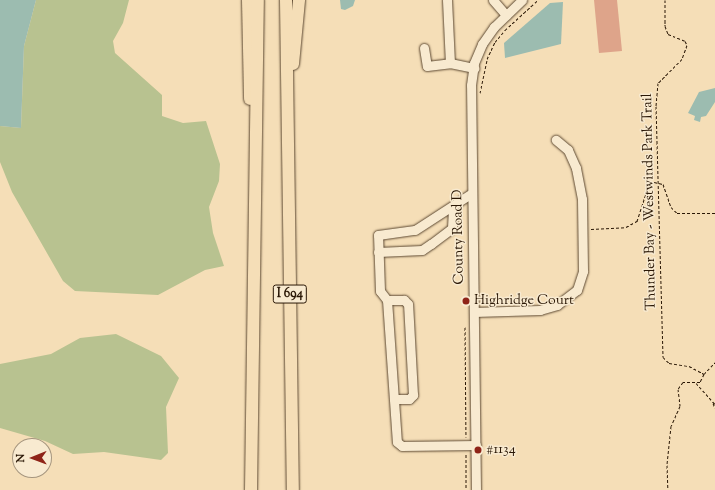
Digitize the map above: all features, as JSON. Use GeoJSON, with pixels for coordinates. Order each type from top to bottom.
{"type":"FeatureCollection","features":[{"type":"Feature","properties":{"kind":"highway"},"geometry":{"type":"LineString","coordinates":[[248,0],[255,278]]}},
{"type":"Feature","properties":{"kind":"highway","name":"I 694"},"geometry":{"type":"LineString","coordinates":[[251,490],[258,0]]}},
{"type":"Feature","properties":{"kind":"highway","name":"I 694"},"geometry":{"type":"LineString","coordinates":[[286,0],[293,490]]}},
{"type":"Feature","properties":{"kind":"highway"},"geometry":{"type":"LineString","coordinates":[[288,97],[300,0]]}},
{"type":"Feature","properties":{"kind":"street"},"geometry":{"type":"LineString","coordinates":[[447,0],[450,63]]}},
{"type":"Feature","properties":{"kind":"street"},"geometry":{"type":"LineString","coordinates":[[493,0],[506,15]]}},
{"type":"Feature","properties":{"kind":"street","name":"County Road D"},"geometry":{"type":"LineString","coordinates":[[476,490],[471,85],[474,68],[482,44],[494,27],[522,0]]}},
{"type":"Feature","properties":{"kind":"street"},"geometry":{"type":"LineString","coordinates":[[424,48],[427,66],[450,63],[474,68]]}},
{"type":"Feature","properties":{"kind":"street"},"geometry":{"type":"LineString","coordinates":[[474,312],[540,310],[562,301],[577,290],[583,272],[584,229],[576,168],[568,150],[556,140]]}},
{"type":"Feature","properties":{"kind":"street"},"geometry":{"type":"LineString","coordinates":[[472,193],[415,230],[378,235],[378,252],[380,291],[387,300],[397,442],[402,446],[476,445]]}},
{"type":"Feature","properties":{"kind":"street"},"geometry":{"type":"LineString","coordinates":[[378,252],[422,250],[452,228],[453,206]]}},
{"type":"Feature","properties":{"kind":"street"},"geometry":{"type":"LineString","coordinates":[[387,300],[404,300],[408,304],[413,395],[409,399],[394,399]]}},
{"type":"Feature","properties":{"kind":"path"},"geometry":{"type":"LineString","coordinates":[[479,98],[484,70],[495,42],[505,30],[538,0]]}},
{"type":"Feature","properties":{"kind":"path","name":"Thunder Bay - Westwinds Park Trail"},"geometry":{"type":"LineString","coordinates":[[665,0],[665,26],[668,34],[685,41],[687,45],[682,59],[658,83],[656,106],[663,357],[669,363],[689,366],[704,374]]}},
{"type":"Feature","properties":{"kind":"path"},"geometry":{"type":"LineString","coordinates":[[584,229],[620,228],[637,220],[650,184],[663,184],[671,207],[677,213],[715,212]]}},
{"type":"Feature","properties":{"kind":"path"},"geometry":{"type":"LineString","coordinates":[[668,490],[667,465],[671,426],[680,406],[678,389],[683,382],[700,382],[704,374],[715,362]]}},
{"type":"Feature","properties":{"kind":"path"},"geometry":{"type":"LineString","coordinates":[[695,382],[715,408]]}},
{"type":"Feature","properties":{"kind":"green space"},"geometry":{"type":"Polygon","coordinates":[[[36,0],[129,0],[123,23],[113,41],[115,53],[162,95],[162,116],[183,123],[206,121],[220,164],[219,181],[209,207],[213,233],[224,266],[205,270],[158,295],[75,291],[63,281],[12,192],[0,162],[0,126],[21,128],[24,46],[36,0]]]}},
{"type":"Feature","properties":{"kind":"green space"},"geometry":{"type":"Polygon","coordinates":[[[116,334],[161,356],[179,378],[166,407],[168,453],[161,460],[104,452],[73,454],[52,444],[52,438],[35,438],[0,428],[0,364],[51,354],[80,338],[116,334]]]}},
{"type":"Feature","properties":{"kind":"shaded area"},"geometry":{"type":"Polygon","coordinates":[[[0,0],[36,0],[24,46],[21,128],[0,126],[0,0]]]}},
{"type":"Feature","properties":{"kind":"shaded area"},"geometry":{"type":"Polygon","coordinates":[[[340,0],[355,0],[353,6],[345,10],[341,9],[340,0]]]}},
{"type":"Feature","properties":{"kind":"shaded area"},"geometry":{"type":"Polygon","coordinates":[[[563,2],[561,44],[505,58],[504,43],[550,3],[563,2]]]}},
{"type":"Feature","properties":{"kind":"shaded area"},"geometry":{"type":"Polygon","coordinates":[[[715,88],[715,102],[706,116],[701,117],[700,122],[694,120],[695,116],[688,113],[699,92],[715,88]]]}},
{"type":"Feature","properties":{"kind":"building"},"geometry":{"type":"Polygon","coordinates":[[[594,0],[617,0],[622,51],[599,53],[594,0]]]}},
{"type":"Feature","properties":{"kind":"place","name":"Highridge Court"},"geometry":{"type":"Point","coordinates":[466,301]}},
{"type":"Feature","properties":{"kind":"place","name":"#1134"},"geometry":{"type":"Point","coordinates":[478,450]}}]}
